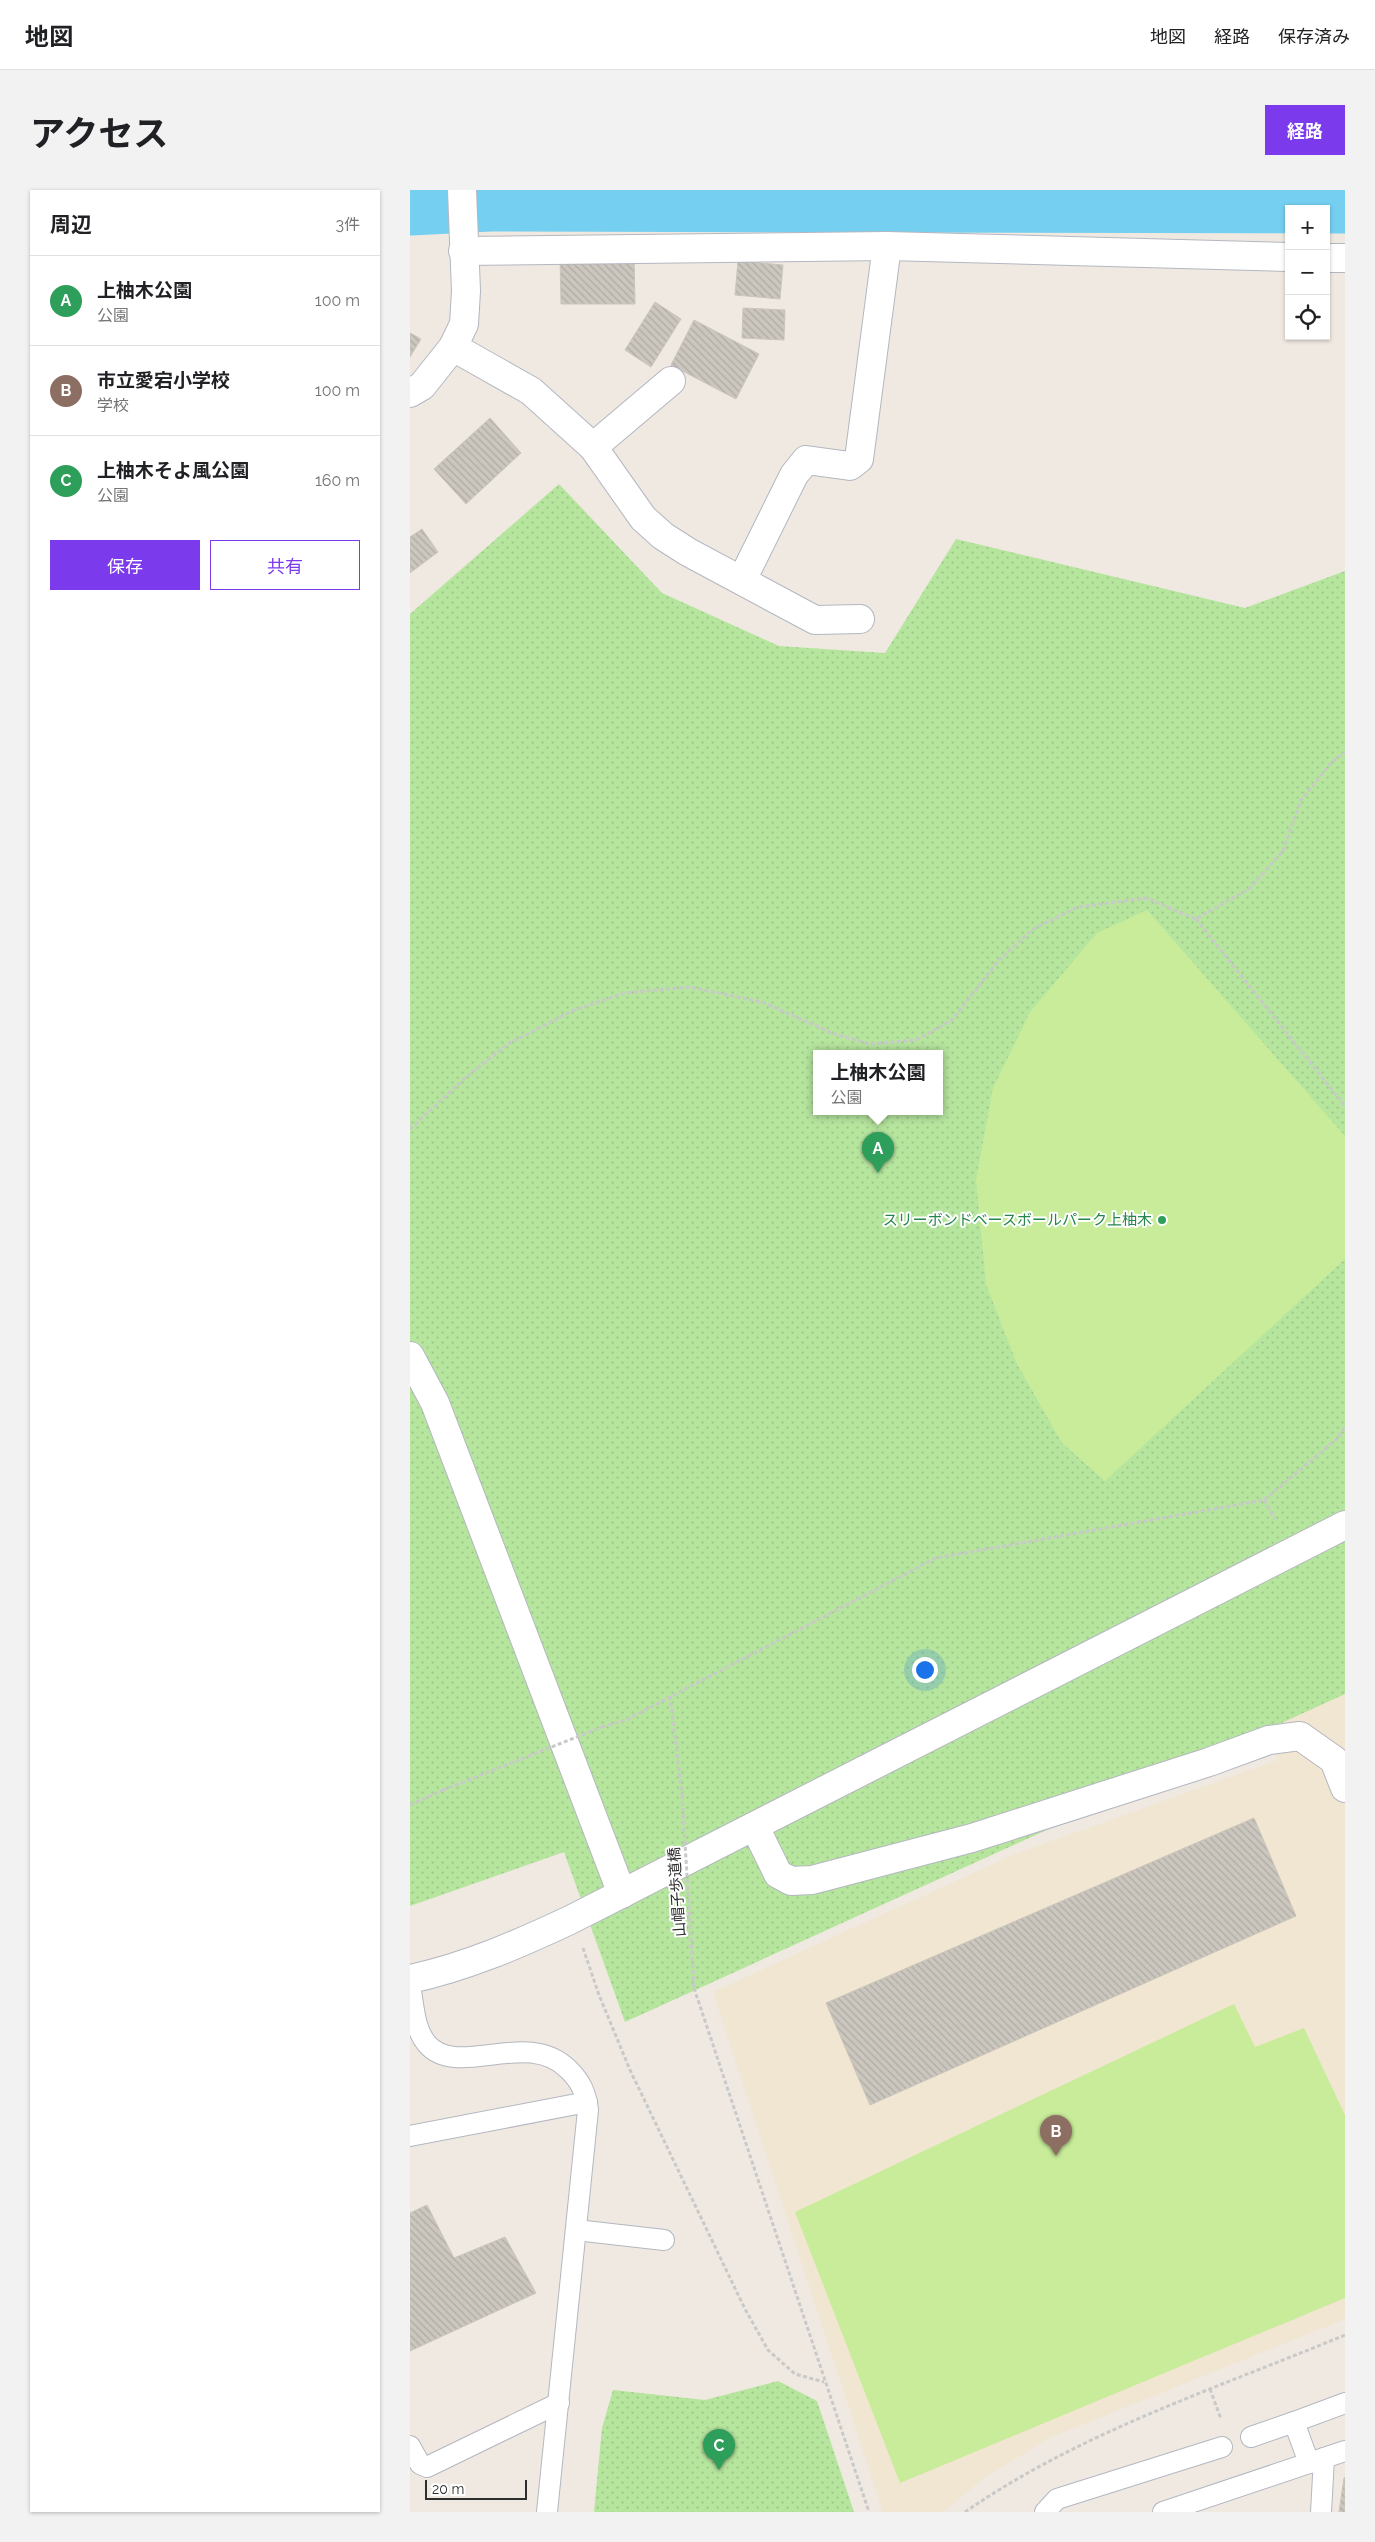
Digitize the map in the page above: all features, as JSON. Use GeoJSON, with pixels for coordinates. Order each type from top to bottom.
{"type":"FeatureCollection","features":[{"type":"Feature","properties":{"kind":"street"},"geometry":{"type":"LineString","coordinates":[[410,393],[422,386],[453,347],[464,324],[466,292],[462,244],[462,190]]}},
{"type":"Feature","properties":{"kind":"street"},"geometry":{"type":"LineString","coordinates":[[462,244],[887,246],[1285,257]]}},
{"type":"Feature","properties":{"kind":"street"},"geometry":{"type":"LineString","coordinates":[[742,580],[794,475],[806,460],[850,466],[859,459],[887,246]]}},
{"type":"Feature","properties":{"kind":"street"},"geometry":{"type":"LineString","coordinates":[[1330,258],[1345,258]]}},
{"type":"Feature","properties":{"kind":"street"},"geometry":{"type":"LineString","coordinates":[[453,347],[531,391],[593,447],[643,518],[662,536],[688,552],[815,620],[860,619]]}},
{"type":"Feature","properties":{"kind":"street"},"geometry":{"type":"LineString","coordinates":[[593,447],[671,380]]}},
{"type":"Feature","properties":{"kind":"street"},"geometry":{"type":"LineString","coordinates":[[410,1356],[435,1403],[622,1894]]}},
{"type":"Feature","properties":{"kind":"street"},"geometry":{"type":"LineString","coordinates":[[410,1979],[446,1970],[516,1945],[622,1894],[1345,1525]]}},
{"type":"Feature","properties":{"kind":"street"},"geometry":{"type":"LineString","coordinates":[[755,1827],[778,1874],[791,1881],[805,1880],[972,1838],[1209,1762],[1269,1740],[1300,1736],[1334,1760],[1345,1788]]}},
{"type":"Feature","properties":{"kind":"lane"},"geometry":{"type":"LineString","coordinates":[[410,1986],[419,2032],[428,2046],[438,2052],[460,2057],[522,2050],[537,2052],[561,2062],[580,2083],[587,2102],[547,2512]]}},
{"type":"Feature","properties":{"kind":"lane"},"geometry":{"type":"LineString","coordinates":[[410,2136],[587,2102]]}},
{"type":"Feature","properties":{"kind":"lane"},"geometry":{"type":"LineString","coordinates":[[576,2230],[664,2240]]}},
{"type":"Feature","properties":{"kind":"lane"},"geometry":{"type":"LineString","coordinates":[[410,2446],[420,2464],[427,2467],[558,2403]]}},
{"type":"Feature","properties":{"kind":"lane"},"geometry":{"type":"LineString","coordinates":[[1251,2437],[1345,2403]]}},
{"type":"Feature","properties":{"kind":"lane"},"geometry":{"type":"LineString","coordinates":[[1294,2422],[1317,2460],[1320,2512]]}},
{"type":"Feature","properties":{"kind":"lane"},"geometry":{"type":"LineString","coordinates":[[1046,2512],[1057,2499],[1222,2447]]}},
{"type":"Feature","properties":{"kind":"lane"},"geometry":{"type":"LineString","coordinates":[[1163,2512],[1345,2451]]}},
{"type":"Feature","properties":{"kind":"path"},"geometry":{"type":"LineString","coordinates":[[1196,919],[1250,888],[1283,851],[1301,800],[1332,762],[1345,752]]}},
{"type":"Feature","properties":{"kind":"path"},"geometry":{"type":"LineString","coordinates":[[410,1129],[465,1078],[508,1044],[572,1011],[624,993],[689,987],[762,1002],[832,1033],[870,1044],[916,1040],[952,1020],[1000,960],[1033,929],[1078,907],[1146,898],[1196,919],[1345,1106]]}},
{"type":"Feature","properties":{"kind":"path"},"geometry":{"type":"LineString","coordinates":[[410,1805],[602,1727],[626,1720],[936,1558],[1264,1500],[1338,1438],[1345,1427]]}},
{"type":"Feature","properties":{"kind":"path"},"geometry":{"type":"LineString","coordinates":[[1264,1500],[1275,1519]]}},
{"type":"Feature","properties":{"kind":"path","name":"山帽子歩道橋"},"geometry":{"type":"LineString","coordinates":[[670,1696],[682,1795],[694,1988],[824,2382],[870,2512]]}},
{"type":"Feature","properties":{"kind":"path"},"geometry":{"type":"LineString","coordinates":[[583,1947],[599,1995],[630,2070],[745,2309],[768,2350],[795,2374],[824,2382]]}},
{"type":"Feature","properties":{"kind":"path"},"geometry":{"type":"LineString","coordinates":[[964,2512],[1006,2484],[1090,2440],[1154,2411],[1345,2335]]}},
{"type":"Feature","properties":{"kind":"path"},"geometry":{"type":"LineString","coordinates":[[1210,2389],[1216,2405]]}},
{"type":"Feature","properties":{"kind":"shaded area"},"geometry":{"type":"Polygon","coordinates":[[[1345,1682],[1345,2319],[1049,2438],[984,2478],[943,2512],[883,2512],[713,1992],[1015,1854],[1278,1760],[1259,1711],[1345,1682]]]}},
{"type":"Feature","properties":{"kind":"green space"},"geometry":{"type":"Polygon","coordinates":[[[559,484],[662,593],[779,646],[885,653],[956,539],[1245,608],[1345,571],[1345,1694],[625,2022],[564,1852],[410,1906],[410,614],[559,484]]]}},
{"type":"Feature","properties":{"kind":"green space","name":"スリーボンドベースボールパーク上柚木"},"geometry":{"type":"Polygon","coordinates":[[[1147,910],[1345,1136],[1345,1259],[1105,1481],[1062,1443],[1017,1364],[986,1284],[976,1180],[993,1088],[1030,1012],[1097,933],[1147,910]]]}},
{"type":"Feature","properties":{"kind":"green space"},"geometry":{"type":"Polygon","coordinates":[[[1234,2004],[1255,2047],[1304,2028],[1345,2115],[1345,2298],[900,2483],[795,2212],[1234,2004]]]}},
{"type":"Feature","properties":{"kind":"green space"},"geometry":{"type":"Polygon","coordinates":[[[778,2381],[817,2401],[854,2512],[594,2512],[602,2428],[613,2390],[705,2400],[778,2381]]]}},
{"type":"Feature","properties":{"kind":"building"},"geometry":{"type":"Polygon","coordinates":[[[560,256],[634,256],[635,304],[561,304],[560,256]]]}},
{"type":"Feature","properties":{"kind":"building"},"geometry":{"type":"Polygon","coordinates":[[[738,261],[783,265],[780,299],[735,295],[738,261]]]}},
{"type":"Feature","properties":{"kind":"building"},"geometry":{"type":"Polygon","coordinates":[[[655,302],[681,319],[651,367],[625,350],[655,302]]]}},
{"type":"Feature","properties":{"kind":"building"},"geometry":{"type":"Polygon","coordinates":[[[743,308],[785,310],[784,340],[742,338],[743,308]]]}},
{"type":"Feature","properties":{"kind":"building"},"geometry":{"type":"Polygon","coordinates":[[[694,320],[759,354],[736,399],[671,365],[694,320]]]}},
{"type":"Feature","properties":{"kind":"building"},"geometry":{"type":"Polygon","coordinates":[[[410,333],[421,339],[410,357],[410,333]]]}},
{"type":"Feature","properties":{"kind":"building"},"geometry":{"type":"Polygon","coordinates":[[[490,418],[521,453],[466,504],[434,469],[490,418]]]}},
{"type":"Feature","properties":{"kind":"building"},"geometry":{"type":"Polygon","coordinates":[[[422,529],[438,552],[410,573],[410,537],[422,529]]]}},
{"type":"Feature","properties":{"kind":"building"},"geometry":{"type":"Polygon","coordinates":[[[1254,1818],[1296,1916],[870,2105],[826,2003],[1254,1818]]]}},
{"type":"Feature","properties":{"kind":"building"},"geometry":{"type":"Polygon","coordinates":[[[427,2205],[454,2258],[505,2237],[536,2293],[410,2351],[410,2213],[427,2205]]]}},
{"type":"Feature","properties":{"kind":"building"},"geometry":{"type":"Polygon","coordinates":[[[1344,2478],[1345,2512],[1339,2512],[1344,2478]]]}},
{"type":"Feature","properties":{"kind":"waterway"},"geometry":{"type":"LineString","coordinates":[[410,205],[490,201],[1345,203]]}},
{"type":"Feature","properties":{"kind":"place","name":"上柚木公園"},"geometry":{"type":"Point","coordinates":[878,1173]}},
{"type":"Feature","properties":{"kind":"place","name":"スリーボンドベースボールパーク上柚木"},"geometry":{"type":"Point","coordinates":[1162,1220]}},
{"type":"Feature","properties":{"kind":"place","name":"市立愛宕小学校"},"geometry":{"type":"Point","coordinates":[1056,2156]}},
{"type":"Feature","properties":{"kind":"place","name":"上柚木そよ風公園"},"geometry":{"type":"Point","coordinates":[719,2470]}}]}
